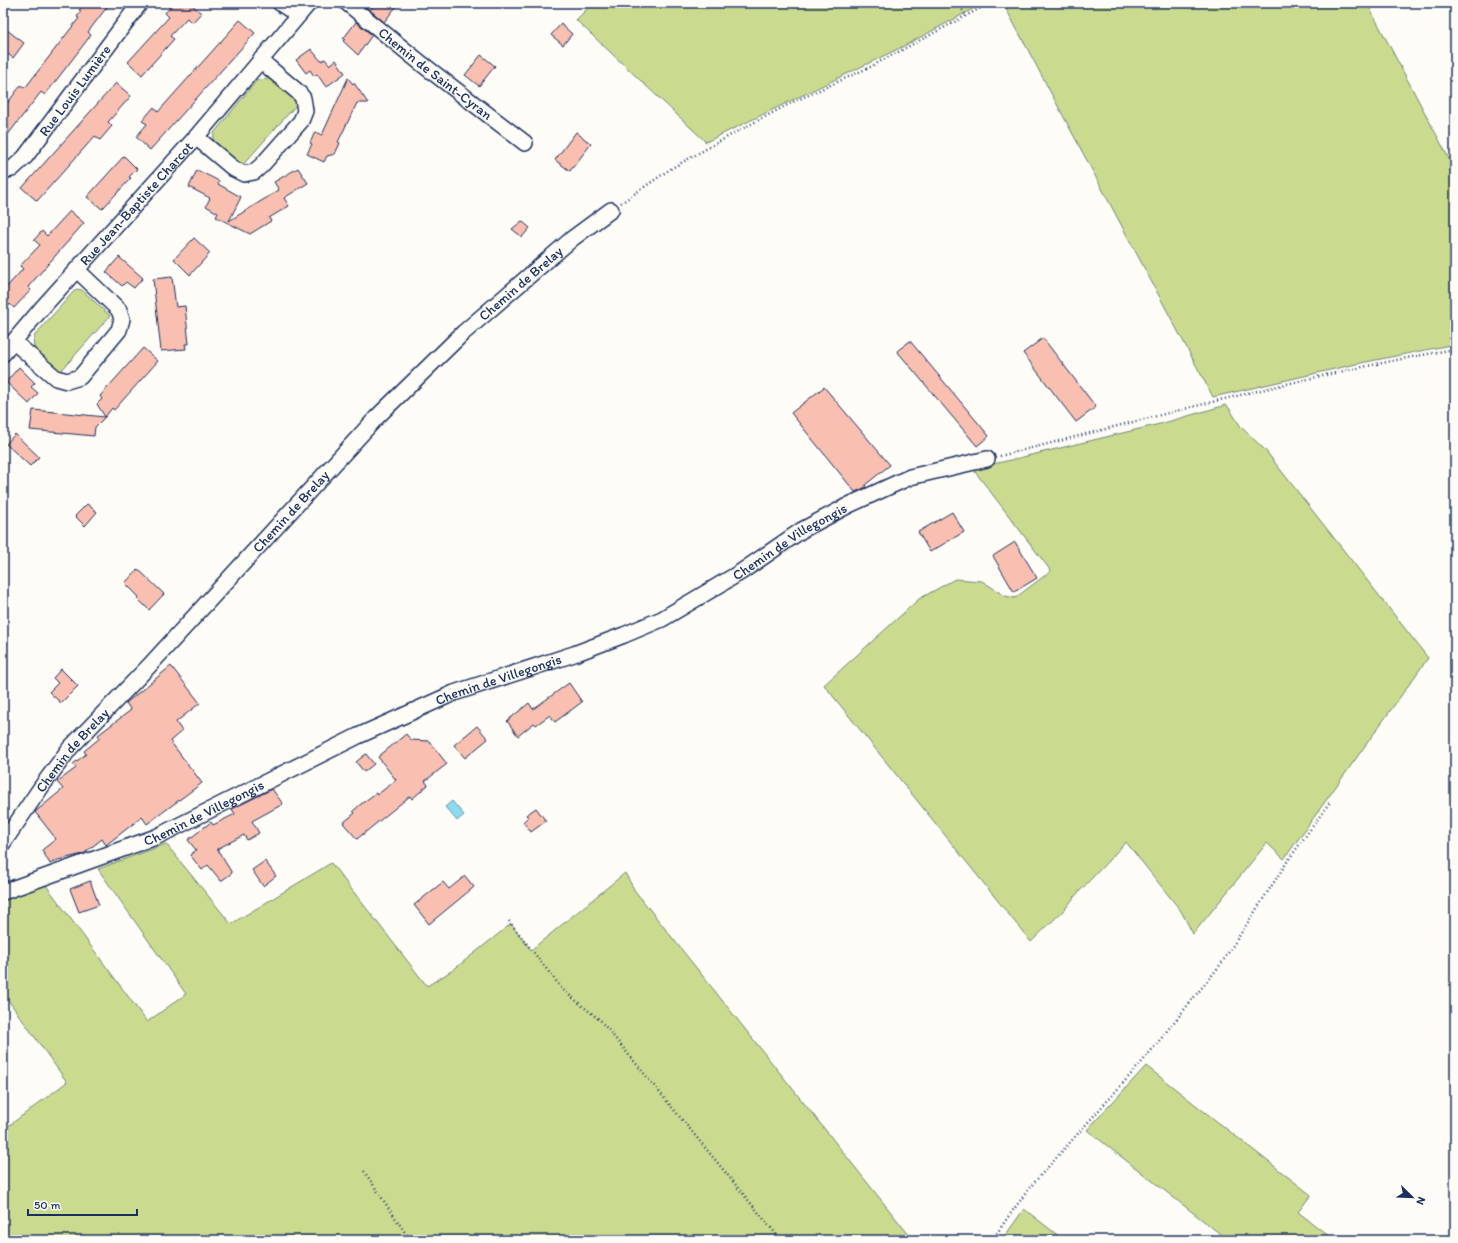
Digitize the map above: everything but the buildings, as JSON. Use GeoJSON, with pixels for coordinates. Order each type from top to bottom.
{"type":"FeatureCollection","features":[{"type":"Feature","properties":{"kind":"street","name":"Rue Louis Lumière"},"geometry":{"type":"LineString","coordinates":[[3,171],[12,168],[25,157],[140,3]]}},
{"type":"Feature","properties":{"kind":"street"},"geometry":{"type":"LineString","coordinates":[[280,3],[292,11],[296,18],[309,3]]}},
{"type":"Feature","properties":{"kind":"street","name":"Chemin de Saint-Cyran"},"geometry":{"type":"LineString","coordinates":[[347,3],[422,64],[525,143]]}},
{"type":"Feature","properties":{"kind":"street","name":"Rue Jean-Baptiste Charcot"},"geometry":{"type":"LineString","coordinates":[[3,354],[196,137],[296,18]]}},
{"type":"Feature","properties":{"kind":"street","name":"Rue Jean-Baptiste Charcot"},"geometry":{"type":"LineString","coordinates":[[196,137],[234,169],[244,174],[254,172],[262,165],[300,122],[305,111],[303,98],[260,60]]}},
{"type":"Feature","properties":{"kind":"street","name":"Chemin de Brelay"},"geometry":{"type":"LineString","coordinates":[[3,843],[70,748],[149,666],[377,417],[463,333],[573,238],[611,210]]}},
{"type":"Feature","properties":{"kind":"street","name":"Rue Jean-Baptiste Charcot"},"geometry":{"type":"LineString","coordinates":[[14,342],[56,378],[67,381],[80,377],[119,330],[122,319],[119,310],[77,270]]}},
{"type":"Feature","properties":{"kind":"street","name":"Chemin de Villegongis"},"geometry":{"type":"LineString","coordinates":[[3,892],[156,837],[358,736],[454,693],[574,654],[662,619],[741,572],[802,530],[849,505],[910,477],[987,459]]}},
{"type":"Feature","properties":{"kind":"path"},"geometry":{"type":"LineString","coordinates":[[958,3],[966,16]]}},
{"type":"Feature","properties":{"kind":"path"},"geometry":{"type":"LineString","coordinates":[[611,210],[672,168],[738,131],[793,102],[868,68],[990,3]]}},
{"type":"Feature","properties":{"kind":"path"},"geometry":{"type":"LineString","coordinates":[[987,459],[1314,377],[1455,349]]}},
{"type":"Feature","properties":{"kind":"path"},"geometry":{"type":"LineString","coordinates":[[992,1240],[1010,1213],[1031,1186],[1142,1062],[1221,964],[1287,862],[1330,802]]}},
{"type":"Feature","properties":{"kind":"path"},"geometry":{"type":"LineString","coordinates":[[509,921],[563,990],[601,1021],[781,1240]]}},
{"type":"Feature","properties":{"kind":"path"},"geometry":{"type":"LineString","coordinates":[[364,1171],[410,1240]]}},
{"type":"Feature","properties":{"kind":"green space"},"geometry":{"type":"Polygon","coordinates":[[[593,3],[984,3],[902,47],[706,142],[576,20],[593,3]]]}},
{"type":"Feature","properties":{"kind":"green space"},"geometry":{"type":"Polygon","coordinates":[[[1003,3],[1367,3],[1455,170],[1455,344],[1356,364],[1213,397],[1003,3]]]}},
{"type":"Feature","properties":{"kind":"green space"},"geometry":{"type":"Polygon","coordinates":[[[269,79],[279,82],[298,103],[241,167],[213,144],[214,133],[257,80],[269,79]]]}},
{"type":"Feature","properties":{"kind":"green space"},"geometry":{"type":"Polygon","coordinates":[[[76,289],[82,290],[110,316],[61,371],[59,371],[40,356],[34,347],[33,341],[35,335],[76,289]]]}},
{"type":"Feature","properties":{"kind":"green space"},"geometry":{"type":"Polygon","coordinates":[[[1226,405],[1241,427],[1265,450],[1428,658],[1284,859],[1267,843],[1193,934],[1181,911],[1126,842],[1075,896],[1066,908],[1031,942],[824,685],[919,599],[955,579],[982,581],[1005,596],[1015,598],[1051,571],[973,469],[1160,424],[1226,405]]]}},
{"type":"Feature","properties":{"kind":"green space"},"geometry":{"type":"Polygon","coordinates":[[[166,844],[231,924],[331,863],[427,986],[453,970],[511,924],[531,950],[625,873],[635,891],[913,1240],[3,1240],[3,1130],[67,1082],[3,993],[3,901],[45,884],[147,1022],[186,994],[98,869],[166,844]]]}},
{"type":"Feature","properties":{"kind":"green space"},"geometry":{"type":"Polygon","coordinates":[[[1146,1066],[1311,1195],[1298,1212],[1334,1240],[1228,1240],[1087,1130],[1146,1066]]]}},
{"type":"Feature","properties":{"kind":"green space"},"geometry":{"type":"Polygon","coordinates":[[[1024,1209],[1064,1240],[1002,1240],[1024,1209]]]}},
{"type":"Feature","properties":{"kind":"water"},"geometry":{"type":"Polygon","coordinates":[[[452,801],[464,815],[457,821],[445,807],[452,801]]]}}]}
